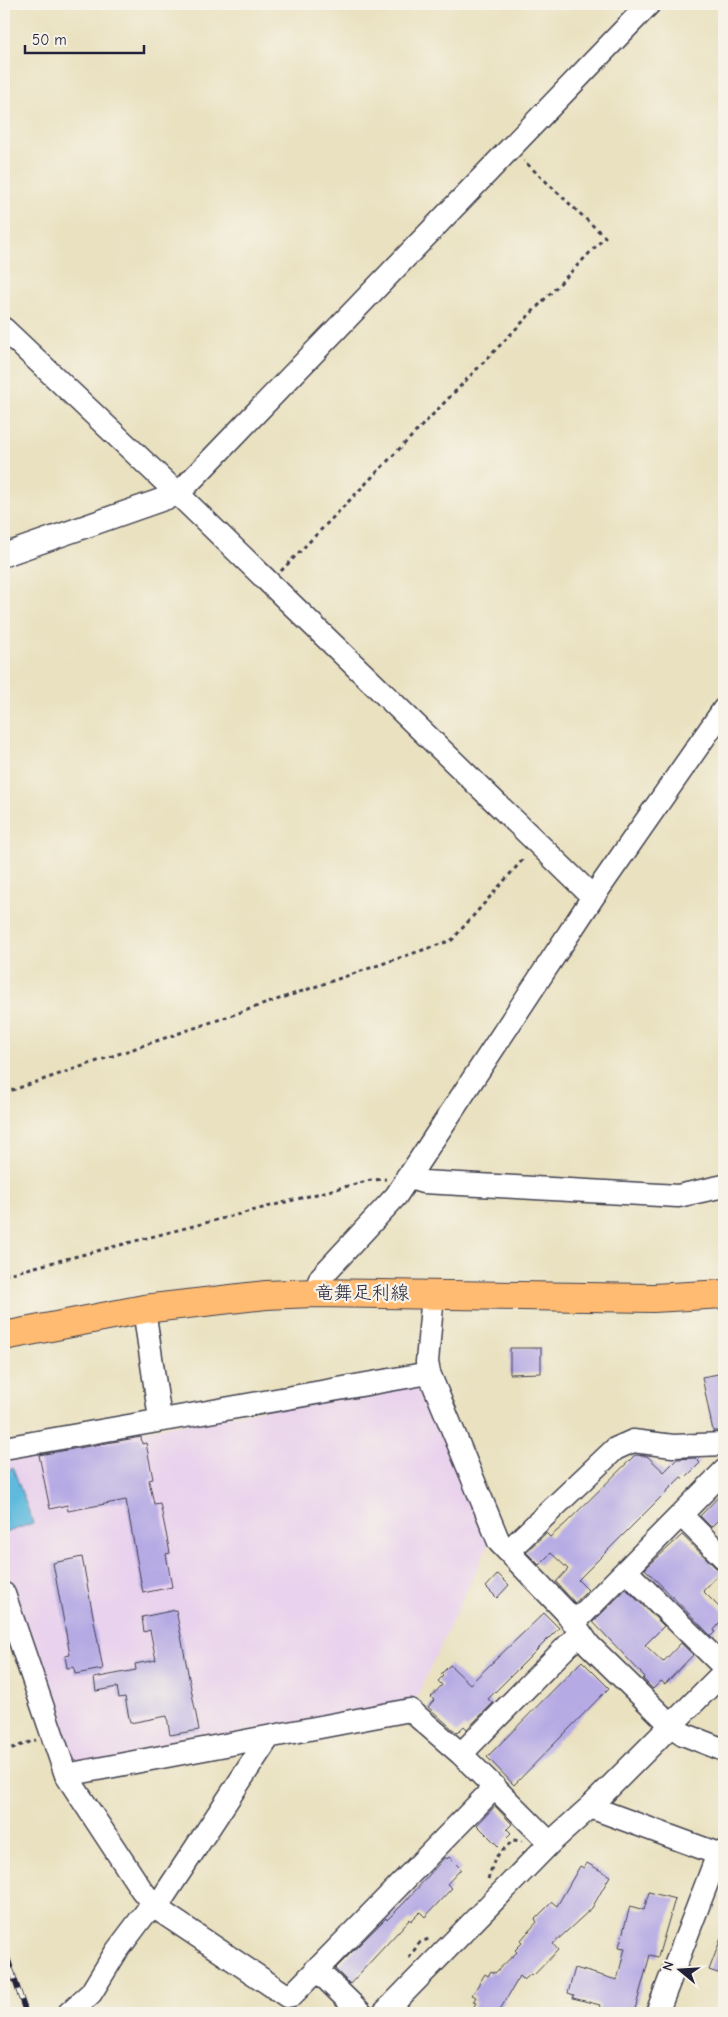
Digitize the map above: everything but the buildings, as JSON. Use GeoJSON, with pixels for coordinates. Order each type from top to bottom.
{"type":"FeatureCollection","features":[{"type":"Feature","properties":{"kind":"main road","name":"竜舞足利線"},"geometry":{"type":"LineString","coordinates":[[4,1336],[144,1308],[266,1295],[314,1292],[653,1298],[724,1294]]}},
{"type":"Feature","properties":{"kind":"street"},"geometry":{"type":"LineString","coordinates":[[4,555],[178,494],[649,4]]}},
{"type":"Feature","properties":{"kind":"street"},"geometry":{"type":"LineString","coordinates":[[4,329],[178,494],[593,897]]}},
{"type":"Feature","properties":{"kind":"street"},"geometry":{"type":"LineString","coordinates":[[314,1292],[321,1276],[396,1196],[593,897],[724,709]]}},
{"type":"Feature","properties":{"kind":"street"},"geometry":{"type":"LineString","coordinates":[[407,1178],[424,1182],[678,1196],[724,1186]]}},
{"type":"Feature","properties":{"kind":"street"},"geometry":{"type":"LineString","coordinates":[[433,1294],[427,1362],[428,1373],[499,1542],[577,1628],[589,1645],[672,1726],[683,1734],[724,1750]]}},
{"type":"Feature","properties":{"kind":"street"},"geometry":{"type":"LineString","coordinates":[[144,1308],[160,1419]]}},
{"type":"Feature","properties":{"kind":"street"},"geometry":{"type":"LineString","coordinates":[[4,1448],[428,1373]]}},
{"type":"Feature","properties":{"kind":"street"},"geometry":{"type":"LineString","coordinates":[[508,1551],[615,1449],[633,1441],[674,1446],[724,1444]]}},
{"type":"Feature","properties":{"kind":"street"},"geometry":{"type":"LineString","coordinates":[[461,1754],[577,1628],[626,1570],[724,1471]]}},
{"type":"Feature","properties":{"kind":"street"},"geometry":{"type":"LineString","coordinates":[[681,1515],[724,1558]]}},
{"type":"Feature","properties":{"kind":"street"},"geometry":{"type":"LineString","coordinates":[[626,1570],[724,1667]]}},
{"type":"Feature","properties":{"kind":"street"},"geometry":{"type":"LineString","coordinates":[[4,1594],[66,1775],[141,1889],[154,1906],[287,1996],[292,1995],[494,1787]]}},
{"type":"Feature","properties":{"kind":"street"},"geometry":{"type":"LineString","coordinates":[[389,2012],[550,1843],[590,1807],[724,1672]]}},
{"type":"Feature","properties":{"kind":"street"},"geometry":{"type":"LineString","coordinates":[[66,1775],[410,1710],[461,1754],[550,1843]]}},
{"type":"Feature","properties":{"kind":"street"},"geometry":{"type":"LineString","coordinates":[[69,2013],[91,1993],[116,1952],[154,1906],[270,1737]]}},
{"type":"Feature","properties":{"kind":"street"},"geometry":{"type":"LineString","coordinates":[[590,1807],[721,1855],[657,2013]]}},
{"type":"Feature","properties":{"kind":"street"},"geometry":{"type":"LineString","coordinates":[[316,1969],[361,2013]]}},
{"type":"Feature","properties":{"kind":"path"},"geometry":{"type":"LineString","coordinates":[[269,584],[605,237],[510,148]]}},
{"type":"Feature","properties":{"kind":"path"},"geometry":{"type":"LineString","coordinates":[[4,1093],[452,940],[538,842]]}},
{"type":"Feature","properties":{"kind":"path"},"geometry":{"type":"LineString","coordinates":[[4,1275],[371,1180],[407,1178]]}},
{"type":"Feature","properties":{"kind":"path"},"geometry":{"type":"LineString","coordinates":[[4,1751],[39,1739]]}},
{"type":"Feature","properties":{"kind":"shaded area"},"geometry":{"type":"Polygon","coordinates":[[[414,1382],[428,1386],[490,1541],[413,1705],[80,1768],[69,1763],[4,1572],[4,1456],[414,1382]]]}},
{"type":"Feature","properties":{"kind":"water"},"geometry":{"type":"Polygon","coordinates":[[[13,1468],[33,1523],[5,1533],[4,1472],[13,1468]]]}},
{"type":"Feature","properties":{"kind":"railway"},"geometry":{"type":"LineString","coordinates":[[4,1948],[26,2013]]}}]}
